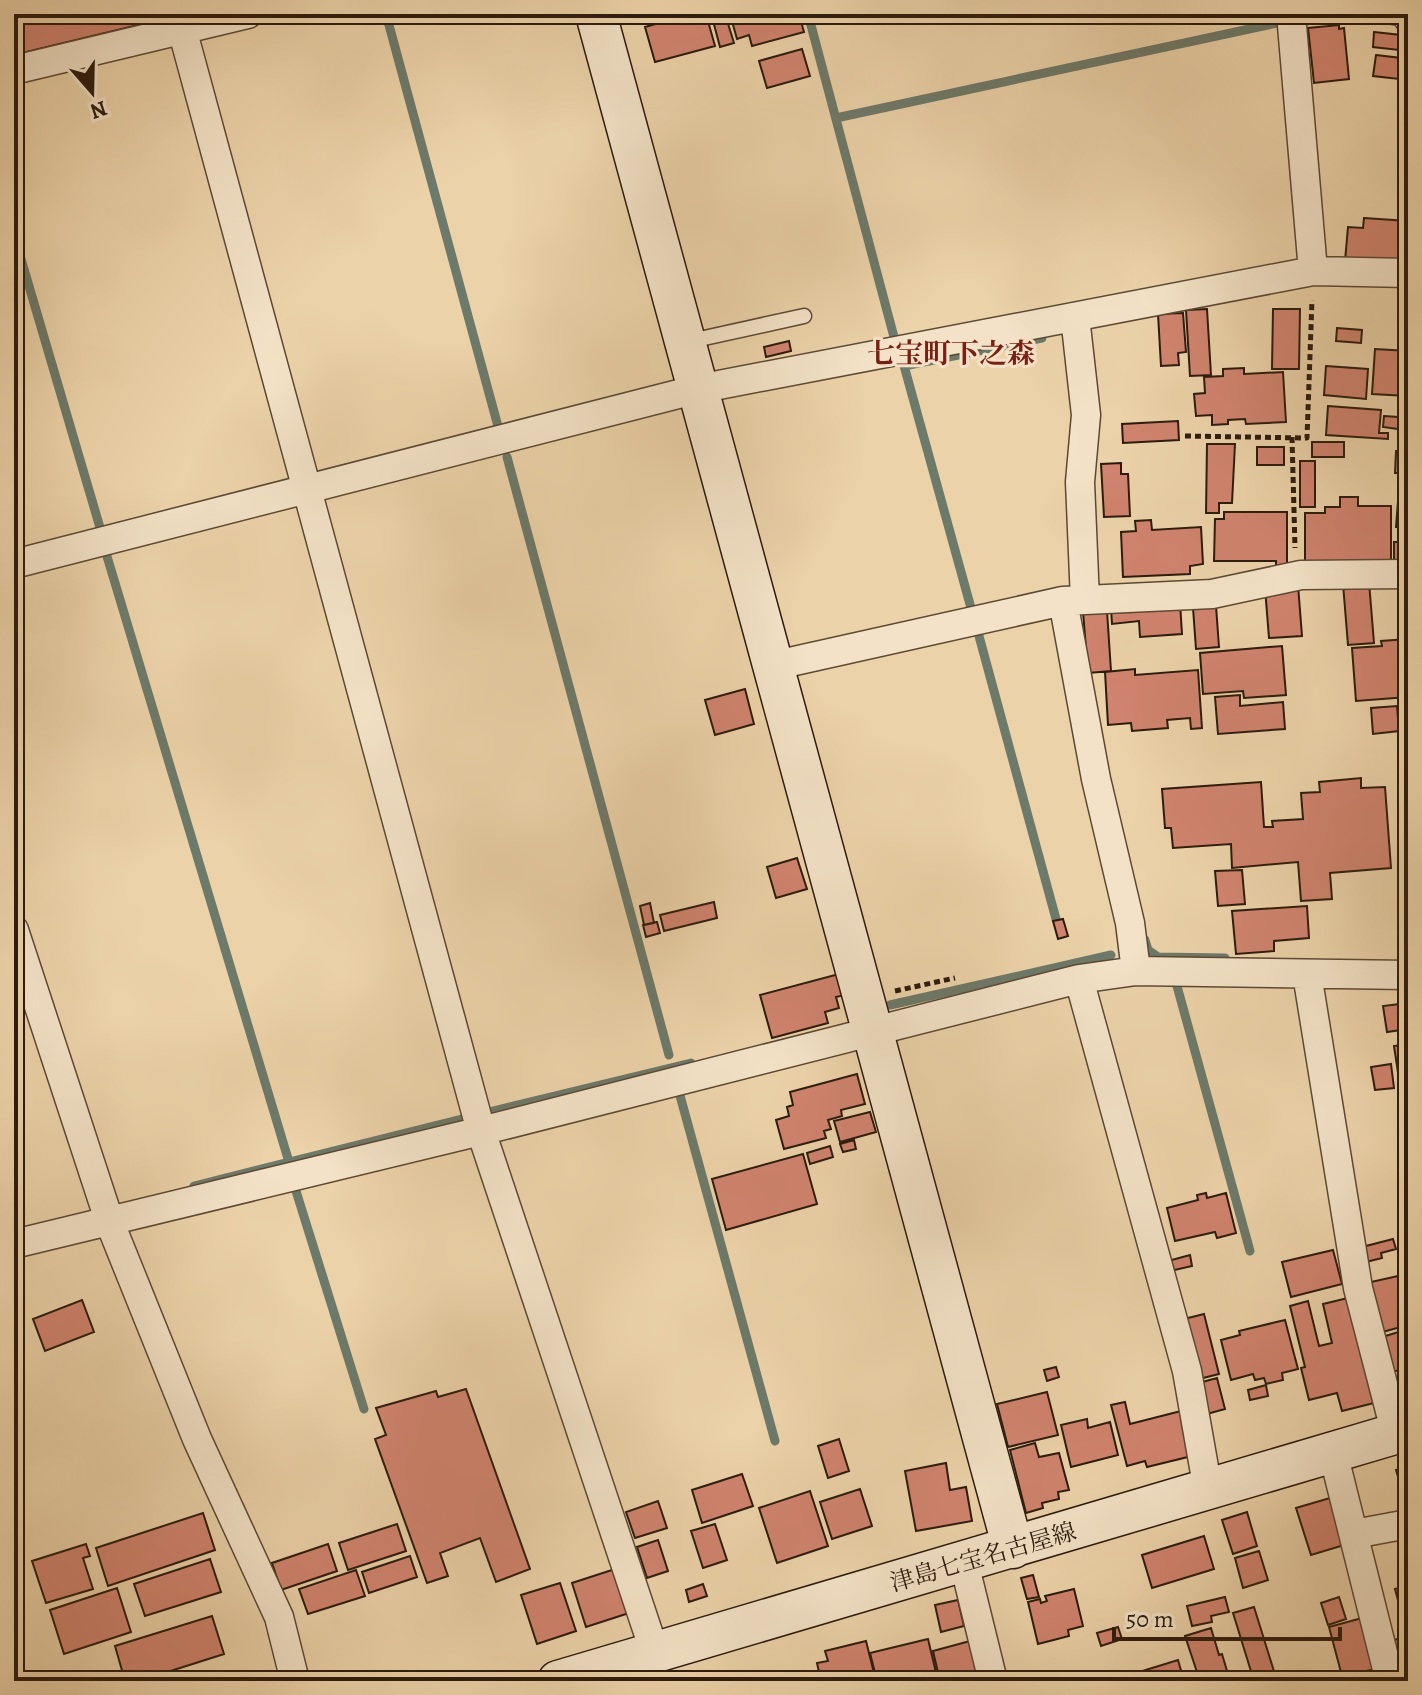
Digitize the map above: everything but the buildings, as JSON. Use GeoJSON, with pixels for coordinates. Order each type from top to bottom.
{"type":"FeatureCollection","features":[{"type":"Feature","properties":{"kind":"street"},"geometry":{"type":"LineString","coordinates":[[14,70],[180,22],[248,14]]}},
{"type":"Feature","properties":{"kind":"street"},"geometry":{"type":"LineString","coordinates":[[596,14],[1013,1548]]}},
{"type":"Feature","properties":{"kind":"street"},"geometry":{"type":"LineString","coordinates":[[1291,14],[1313,271]]}},
{"type":"Feature","properties":{"kind":"street"},"geometry":{"type":"LineString","coordinates":[[180,22],[481,1131],[655,1653]]}},
{"type":"Feature","properties":{"kind":"street"},"geometry":{"type":"LineString","coordinates":[[14,564],[698,389],[1313,271],[1408,273]]}},
{"type":"Feature","properties":{"kind":"street"},"geometry":{"type":"LineString","coordinates":[[1075,317],[1086,415],[1074,601],[1096,779],[1130,923],[1136,971]]}},
{"type":"Feature","properties":{"kind":"street"},"geometry":{"type":"LineString","coordinates":[[772,666],[1074,601],[1212,594],[1295,577],[1408,574]]}},
{"type":"Feature","properties":{"kind":"street"},"geometry":{"type":"LineString","coordinates":[[14,930],[110,1223],[197,1439],[279,1617],[295,1681]]}},
{"type":"Feature","properties":{"kind":"street"},"geometry":{"type":"LineString","coordinates":[[14,1244],[481,1131],[1079,979],[1136,971],[1408,975]]}},
{"type":"Feature","properties":{"kind":"street"},"geometry":{"type":"LineString","coordinates":[[1307,974],[1358,1288],[1402,1432]]}},
{"type":"Feature","properties":{"kind":"street"},"geometry":{"type":"LineString","coordinates":[[1079,979],[1187,1371],[1208,1490]]}},
{"type":"Feature","properties":{"kind":"street","name":"津島七宝名古屋線"},"geometry":{"type":"LineString","coordinates":[[558,1681],[1402,1432]]}},
{"type":"Feature","properties":{"kind":"street"},"geometry":{"type":"LineString","coordinates":[[1333,1453],[1390,1681]]}},
{"type":"Feature","properties":{"kind":"street"},"geometry":{"type":"LineString","coordinates":[[1354,1534],[1408,1524]]}},
{"type":"Feature","properties":{"kind":"street"},"geometry":{"type":"LineString","coordinates":[[964,1563],[993,1681]]}},
{"type":"Feature","properties":{"kind":"lane"},"geometry":{"type":"LineString","coordinates":[[1375,14],[1400,18],[1408,31]]}},
{"type":"Feature","properties":{"kind":"lane"},"geometry":{"type":"LineString","coordinates":[[685,342],[804,316]]}},
{"type":"Feature","properties":{"kind":"path"},"geometry":{"type":"LineString","coordinates":[[1185,436],[1307,438],[1313,271]]}},
{"type":"Feature","properties":{"kind":"path"},"geometry":{"type":"LineString","coordinates":[[1292,437],[1295,577]]}},
{"type":"Feature","properties":{"kind":"waterway"},"geometry":{"type":"LineString","coordinates":[[386,14],[499,430]]}},
{"type":"Feature","properties":{"kind":"waterway"},"geometry":{"type":"LineString","coordinates":[[808,14],[894,337]]}},
{"type":"Feature","properties":{"kind":"waterway"},"geometry":{"type":"LineString","coordinates":[[836,118],[1277,23]]}},
{"type":"Feature","properties":{"kind":"waterway"},"geometry":{"type":"LineString","coordinates":[[14,235],[101,531]]}},
{"type":"Feature","properties":{"kind":"waterway"},"geometry":{"type":"LineString","coordinates":[[904,366],[1042,338]]}},
{"type":"Feature","properties":{"kind":"waterway"},"geometry":{"type":"LineString","coordinates":[[903,362],[971,608]]}},
{"type":"Feature","properties":{"kind":"waterway"},"geometry":{"type":"LineString","coordinates":[[507,457],[669,1055]]}},
{"type":"Feature","properties":{"kind":"waterway"},"geometry":{"type":"LineString","coordinates":[[106,553],[289,1162]]}},
{"type":"Feature","properties":{"kind":"waterway"},"geometry":{"type":"LineString","coordinates":[[976,625],[1056,919]]}},
{"type":"Feature","properties":{"kind":"waterway"},"geometry":{"type":"LineString","coordinates":[[1145,940],[1148,950],[1158,957],[1225,958]]}},
{"type":"Feature","properties":{"kind":"waterway"},"geometry":{"type":"LineString","coordinates":[[890,1005],[1111,955]]}},
{"type":"Feature","properties":{"kind":"waterway"},"geometry":{"type":"LineString","coordinates":[[1177,986],[1250,1251]]}},
{"type":"Feature","properties":{"kind":"waterway"},"geometry":{"type":"LineString","coordinates":[[485,1113],[691,1063]]}},
{"type":"Feature","properties":{"kind":"waterway"},"geometry":{"type":"LineString","coordinates":[[679,1092],[775,1441]]}},
{"type":"Feature","properties":{"kind":"waterway"},"geometry":{"type":"LineString","coordinates":[[194,1186],[466,1118]]}},
{"type":"Feature","properties":{"kind":"waterway"},"geometry":{"type":"LineString","coordinates":[[296,1191],[364,1409]]}},
{"type":"Feature","properties":{"kind":"district","name":"七宝町下之森"},"geometry":{"type":"Point","coordinates":[951,353]}}]}
